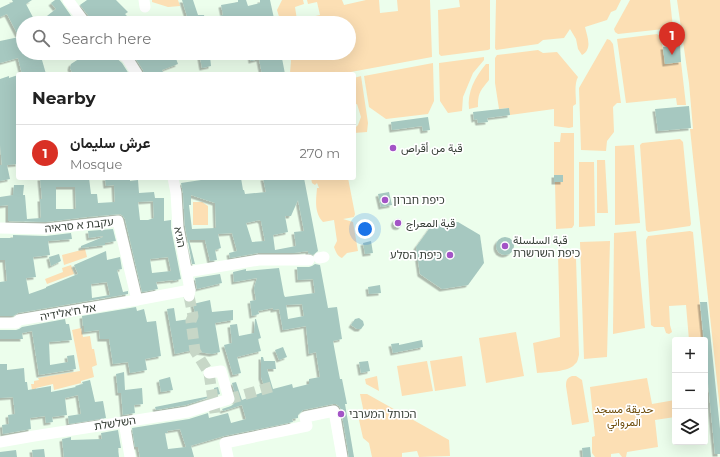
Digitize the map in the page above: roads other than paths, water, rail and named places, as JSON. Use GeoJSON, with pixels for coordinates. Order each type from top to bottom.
{"type":"FeatureCollection","features":[{"type":"Feature","properties":{"kind":"street"},"geometry":{"type":"LineString","coordinates":[[68,0],[80,16]]}},
{"type":"Feature","properties":{"kind":"street"},"geometry":{"type":"LineString","coordinates":[[128,60],[136,72]]}},
{"type":"Feature","properties":{"kind":"street","name":"הגיא"},"geometry":{"type":"LineString","coordinates":[[137,300],[190,293],[178,227],[176,193],[173,180]]}},
{"type":"Feature","properties":{"kind":"street","name":"עקבת א סראיה"},"geometry":{"type":"LineString","coordinates":[[0,228],[46,229],[118,221],[137,300]]}},
{"type":"Feature","properties":{"kind":"street"},"geometry":{"type":"LineString","coordinates":[[187,272],[259,260],[318,259]]}},
{"type":"Feature","properties":{"kind":"street","name":"אל ח'אלידיה"},"geometry":{"type":"LineString","coordinates":[[0,323],[16,323],[19,320],[137,300]]}},
{"type":"Feature","properties":{"kind":"street","name":"השלשלת"},"geometry":{"type":"LineString","coordinates":[[0,442],[188,412],[229,399],[221,370],[209,373]]}},
{"type":"Feature","properties":{"kind":"street"},"geometry":{"type":"LineString","coordinates":[[228,457],[225,443],[306,426],[305,417],[334,411],[342,457]]}},
{"type":"Feature","properties":{"kind":"street"},"geometry":{"type":"LineString","coordinates":[[124,422],[130,457]]}},
{"type":"Feature","properties":{"kind":"tunnel"},"geometry":{"type":"LineString","coordinates":[[189,296],[193,316],[191,321],[195,351],[209,373],[215,413]]}},
{"type":"Feature","properties":{"kind":"tunnel"},"geometry":{"type":"LineString","coordinates":[[229,399],[275,386]]}},
{"type":"Feature","properties":{"kind":"place","name":"عرش سليمان"},"geometry":{"type":"Point","coordinates":[672,55]}},
{"type":"Feature","properties":{"kind":"place","name":"قبة من أقراص"},"geometry":{"type":"Point","coordinates":[393,148]}},
{"type":"Feature","properties":{"kind":"place","name":"כיפת חברון"},"geometry":{"type":"Point","coordinates":[385,200]}},
{"type":"Feature","properties":{"kind":"place","name":"قبة المعراج"},"geometry":{"type":"Point","coordinates":[398,223]}},
{"type":"Feature","properties":{"kind":"place","name":"قبة السلسلة כיפת השרשרת"},"geometry":{"type":"Point","coordinates":[505,246]}},
{"type":"Feature","properties":{"kind":"place","name":"כיפת הסלע"},"geometry":{"type":"Point","coordinates":[450,255]}},
{"type":"Feature","properties":{"kind":"place","name":"הכותל המערבי"},"geometry":{"type":"Point","coordinates":[341,414]}},
{"type":"Feature","properties":{"kind":"park label","name":"حديقة مسجد المرواني"},"geometry":{"type":"Point","coordinates":[624,415]}}]}
